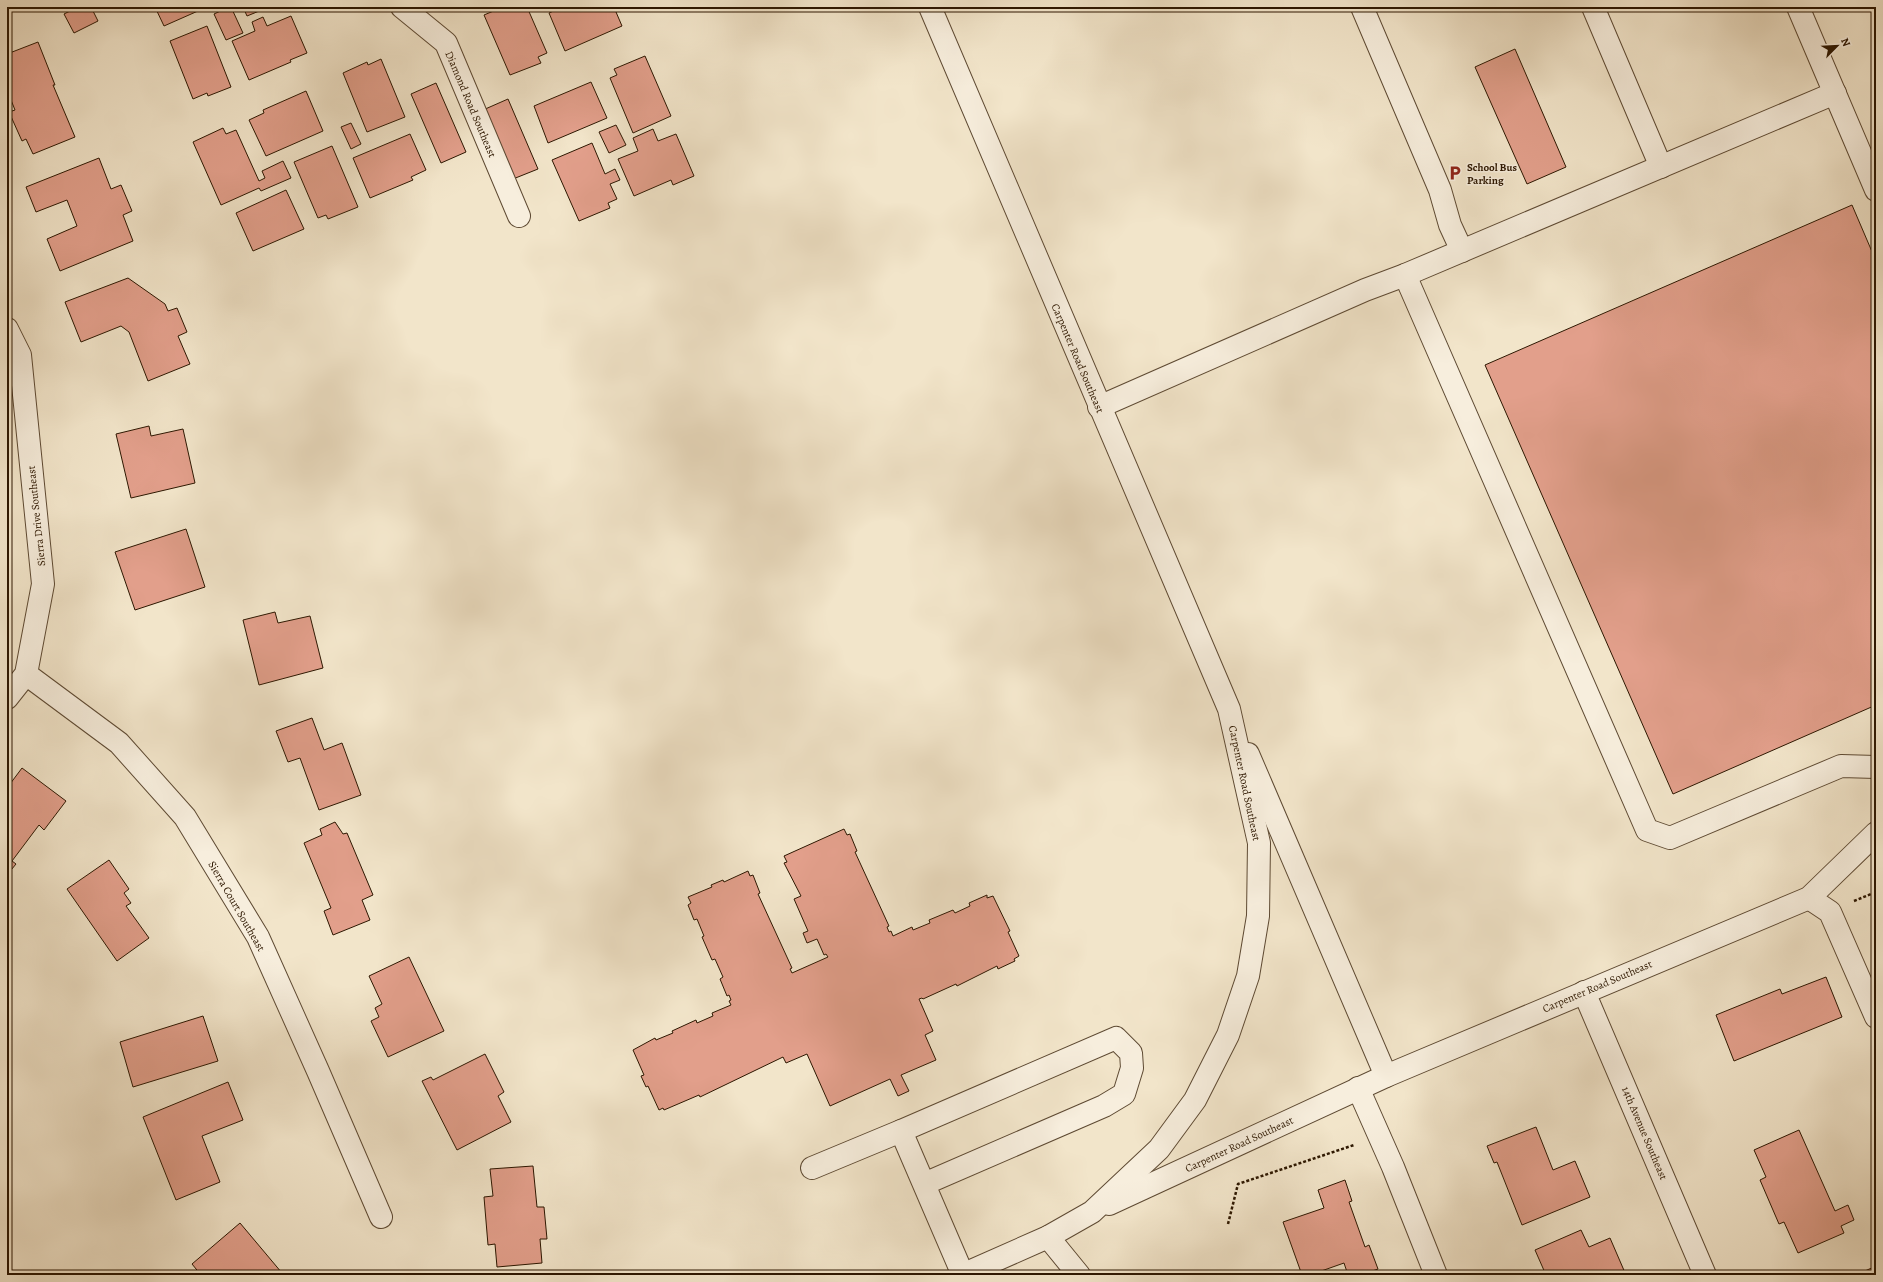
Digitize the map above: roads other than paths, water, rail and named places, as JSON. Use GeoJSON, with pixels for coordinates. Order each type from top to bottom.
{"type":"FeatureCollection","features":[{"type":"Feature","properties":{"kind":"street","name":"Diamond Road Southeast"},"geometry":{"type":"LineString","coordinates":[[402,7],[446,43],[519,216]]}},
{"type":"Feature","properties":{"kind":"street","name":"Carpenter Road Southeast"},"geometry":{"type":"LineString","coordinates":[[930,7],[1099,407],[1386,1076]]}},
{"type":"Feature","properties":{"kind":"street"},"geometry":{"type":"LineString","coordinates":[[1362,7],[1440,190],[1450,225],[1462,250]]}},
{"type":"Feature","properties":{"kind":"street"},"geometry":{"type":"LineString","coordinates":[[1594,7],[1662,167]]}},
{"type":"Feature","properties":{"kind":"street"},"geometry":{"type":"LineString","coordinates":[[1798,7],[1876,190]]}},
{"type":"Feature","properties":{"kind":"street"},"geometry":{"type":"LineString","coordinates":[[1099,407],[1365,290],[1405,275],[1835,93]]}},
{"type":"Feature","properties":{"kind":"street"},"geometry":{"type":"LineString","coordinates":[[1405,275],[1647,830],[1670,838],[1841,766],[1876,767]]}},
{"type":"Feature","properties":{"kind":"street","name":"Sierra Drive Southeast"},"geometry":{"type":"LineString","coordinates":[[7,329],[20,355],[43,584],[26,674],[7,698]]}},
{"type":"Feature","properties":{"kind":"street","name":"Sierra Court Southeast"},"geometry":{"type":"LineString","coordinates":[[26,674],[119,743],[185,817],[258,938],[318,1071],[381,1217]]}},
{"type":"Feature","properties":{"kind":"street","name":"Carpenter Road Southeast"},"geometry":{"type":"LineString","coordinates":[[1092,1212],[1159,1149],[1195,1100],[1228,1035],[1248,976],[1258,916],[1259,843],[1229,709]]}},
{"type":"Feature","properties":{"kind":"street"},"geometry":{"type":"LineString","coordinates":[[1876,833],[1808,898],[1830,912],[1876,1017]]}},
{"type":"Feature","properties":{"kind":"street","name":"Carpenter Road Southeast"},"geometry":{"type":"LineString","coordinates":[[963,1275],[1048,1238],[1092,1212],[1358,1088],[1808,898]]}},
{"type":"Feature","properties":{"kind":"street","name":"14th Avenue Southeast"},"geometry":{"type":"LineString","coordinates":[[1584,992],[1705,1275]]}},
{"type":"Feature","properties":{"kind":"street"},"geometry":{"type":"LineString","coordinates":[[812,1168],[1116,1038],[1131,1053],[1132,1068],[1124,1094],[1104,1106],[924,1184]]}},
{"type":"Feature","properties":{"kind":"street"},"geometry":{"type":"LineString","coordinates":[[1358,1088],[1380,1136],[1436,1275]]}},
{"type":"Feature","properties":{"kind":"street"},"geometry":{"type":"LineString","coordinates":[[901,1131],[963,1275]]}},
{"type":"Feature","properties":{"kind":"street"},"geometry":{"type":"LineString","coordinates":[[1048,1238],[1079,1275]]}},
{"type":"Feature","properties":{"kind":"place","name":"School Bus Parking"},"geometry":{"type":"Point","coordinates":[1455,173]}}]}
